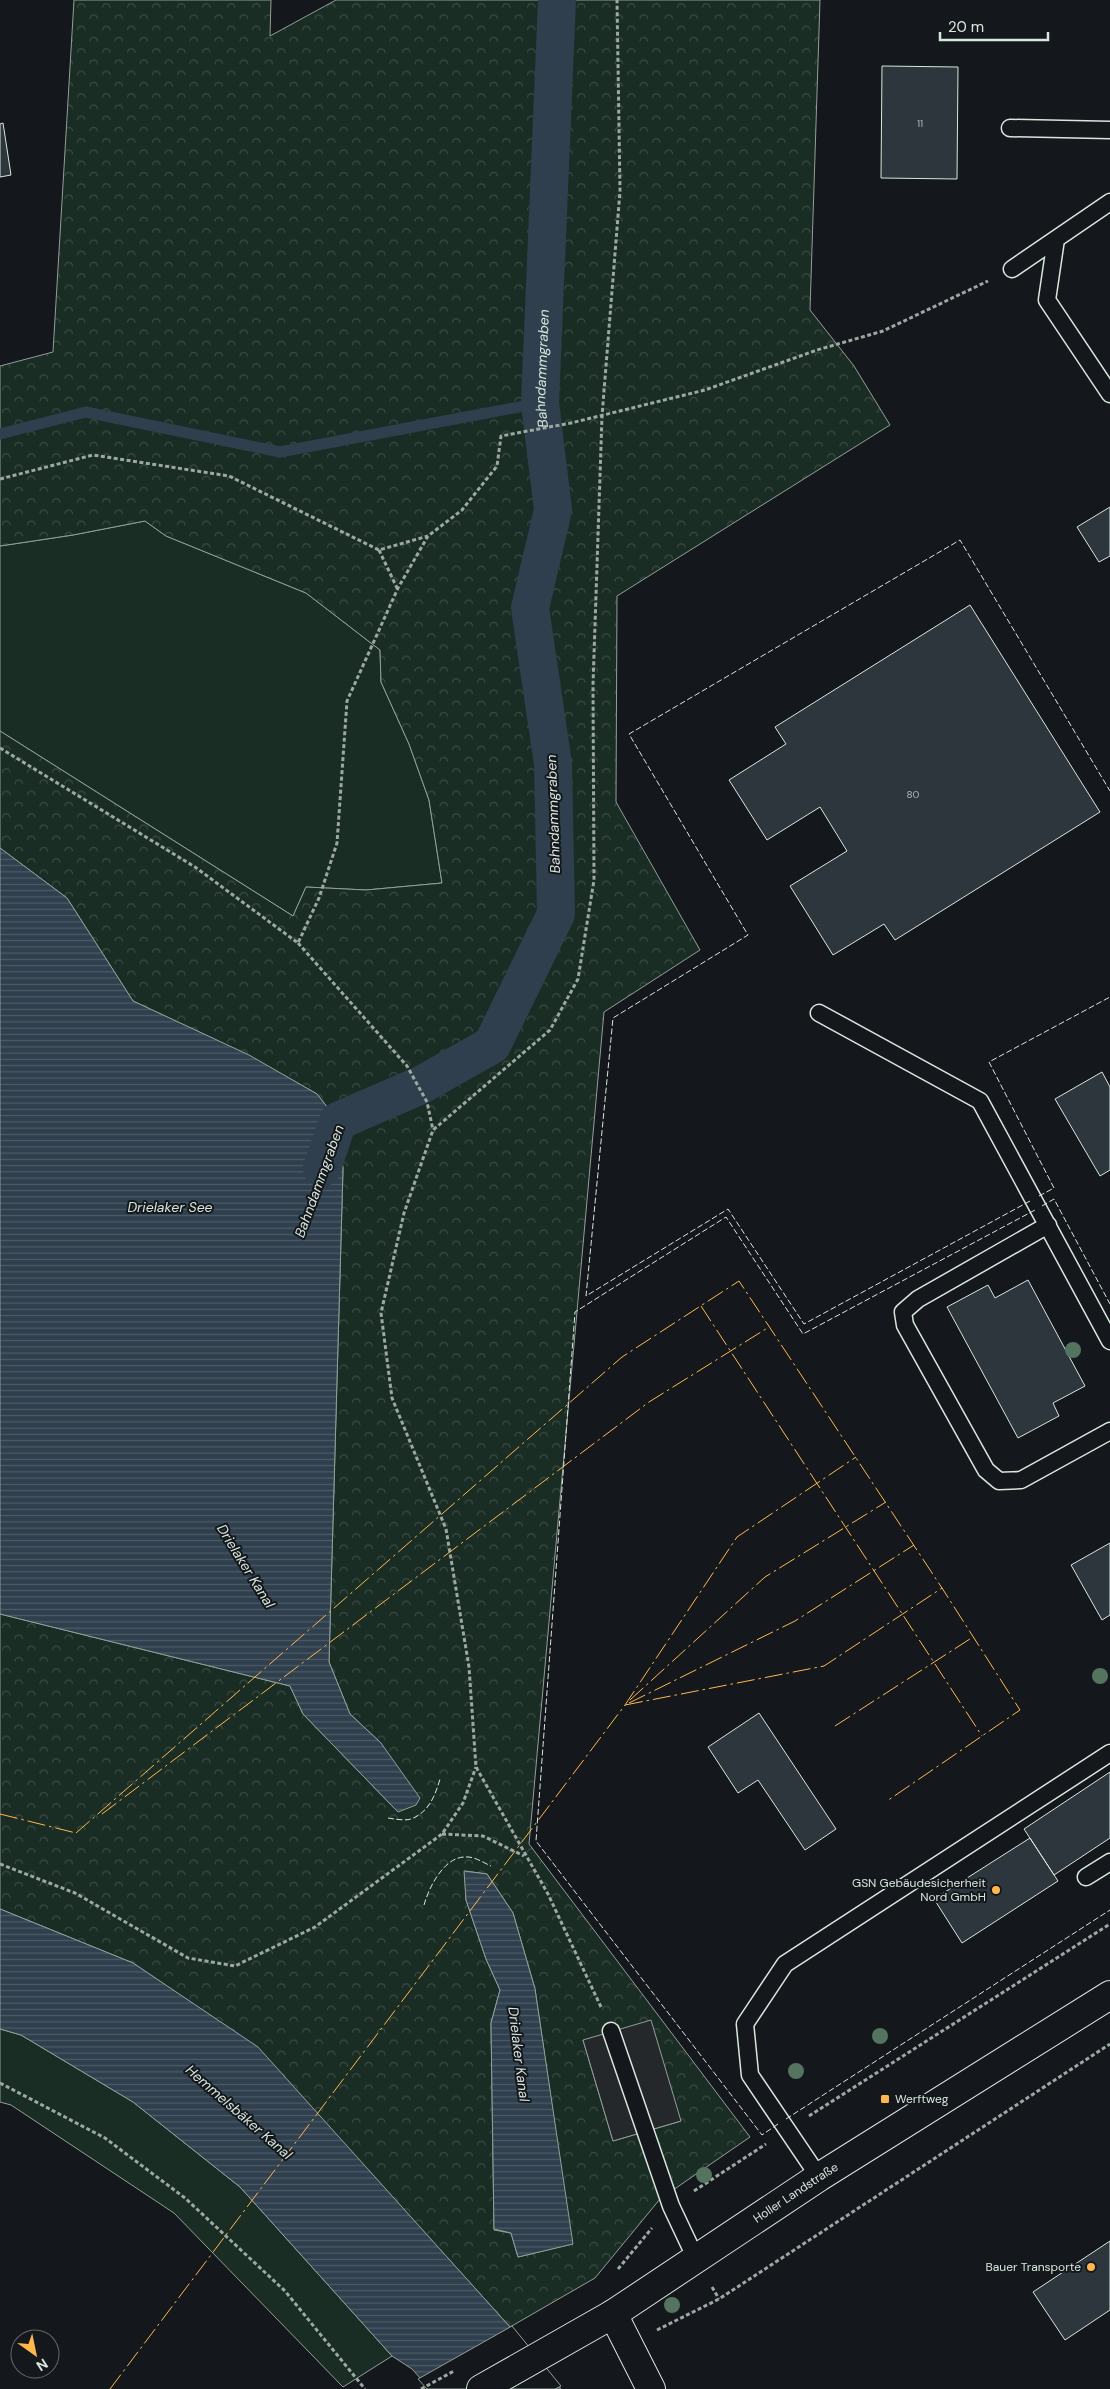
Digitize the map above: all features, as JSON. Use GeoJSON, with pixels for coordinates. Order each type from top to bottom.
{"type":"FeatureCollection","features":[{"type":"Feature","properties":{"kind":"main road","name":"Holler Landstraße"},"geometry":{"type":"LineString","coordinates":[[481,2389],[613,2314],[819,2177],[1110,1994]]}},
{"type":"Feature","properties":{"kind":"main road"},"geometry":{"type":"LineString","coordinates":[[613,2314],[651,2389]]}},
{"type":"Feature","properties":{"kind":"lane"},"geometry":{"type":"LineString","coordinates":[[1010,128],[1110,130]]}},
{"type":"Feature","properties":{"kind":"lane"},"geometry":{"type":"LineString","coordinates":[[1012,269],[1110,202]]}},
{"type":"Feature","properties":{"kind":"lane"},"geometry":{"type":"LineString","coordinates":[[1056,239],[1047,300],[1110,394]]}},
{"type":"Feature","properties":{"kind":"lane"},"geometry":{"type":"LineString","coordinates":[[819,1013],[980,1102],[1110,1341]]}},
{"type":"Feature","properties":{"kind":"lane"},"geometry":{"type":"LineString","coordinates":[[1048,1225],[918,1299],[903,1312],[905,1325],[986,1470],[999,1481],[1021,1480],[1110,1432]]}},
{"type":"Feature","properties":{"kind":"lane"},"geometry":{"type":"LineString","coordinates":[[819,2177],[750,2075],[745,2024],[785,1964],[1110,1754]]}},
{"type":"Feature","properties":{"kind":"lane"},"geometry":{"type":"LineString","coordinates":[[1086,1877],[1110,1862]]}},
{"type":"Feature","properties":{"kind":"lane"},"geometry":{"type":"LineString","coordinates":[[611,2031],[672,2206],[696,2258]]}},
{"type":"Feature","properties":{"kind":"path"},"geometry":{"type":"LineString","coordinates":[[0,1864],[75,1893],[188,1958],[235,1966],[315,1927],[442,1834],[463,1803],[476,1767],[469,1667],[446,1529],[392,1398],[382,1313],[404,1213],[434,1130],[550,1030],[578,979],[594,880],[593,685],[602,416],[620,191],[617,0]]}},
{"type":"Feature","properties":{"kind":"path"},"geometry":{"type":"LineString","coordinates":[[380,550],[428,536],[462,510],[496,466],[501,436],[571,423],[705,390],[817,350],[883,331],[1012,269]]}},
{"type":"Feature","properties":{"kind":"path"},"geometry":{"type":"LineString","coordinates":[[0,479],[93,455],[229,476],[380,550],[398,588]]}},
{"type":"Feature","properties":{"kind":"path"},"geometry":{"type":"LineString","coordinates":[[298,943],[319,898],[337,843],[347,701],[398,588],[428,536]]}},
{"type":"Feature","properties":{"kind":"path"},"geometry":{"type":"LineString","coordinates":[[0,748],[195,867],[298,943],[406,1066],[427,1102],[434,1130]]}},
{"type":"Feature","properties":{"kind":"path"},"geometry":{"type":"LineString","coordinates":[[476,1767],[548,1894],[570,1938],[611,2031]]}},
{"type":"Feature","properties":{"kind":"path"},"geometry":{"type":"LineString","coordinates":[[442,1834],[483,1836],[525,1856]]}},
{"type":"Feature","properties":{"kind":"path"},"geometry":{"type":"LineString","coordinates":[[616,2271],[672,2206],[788,2129],[1110,1924]]}},
{"type":"Feature","properties":{"kind":"path"},"geometry":{"type":"LineString","coordinates":[[629,2344],[719,2299],[1110,2044]]}},
{"type":"Feature","properties":{"kind":"path"},"geometry":{"type":"LineString","coordinates":[[0,2083],[104,2138],[185,2198],[285,2291],[365,2389]]}},
{"type":"Feature","properties":{"kind":"green space"},"geometry":{"type":"Polygon","coordinates":[[[74,0],[271,0],[270,36],[336,0],[820,0],[810,310],[854,366],[890,425],[617,596],[616,802],[700,950],[604,1012],[529,1844],[750,2137],[660,2199],[595,2278],[510,2327],[257,2047],[133,1963],[0,1909],[0,1614],[290,1686],[303,1714],[398,1812],[381,1743],[350,1714],[329,1662],[343,1169],[338,1121],[317,1094],[248,1055],[133,1001],[67,898],[0,848],[0,731],[293,916],[306,887],[366,890],[442,883],[429,800],[409,744],[381,682],[380,650],[306,593],[166,536],[145,521],[73,535],[0,546],[0,366],[53,352],[74,0]],[[465,1871],[466,1900],[486,1959],[500,1990],[491,2023],[494,2230],[511,2233],[518,2257],[572,2244],[535,1989],[513,1913],[487,1874],[465,1871]],[[583,2040],[613,2141],[681,2121],[583,2040]]]}},
{"type":"Feature","properties":{"kind":"green space"},"geometry":{"type":"Polygon","coordinates":[[[145,521],[166,536],[306,593],[380,650],[381,682],[409,744],[429,800],[442,883],[366,890],[306,887],[293,916],[0,731],[0,546],[73,535],[145,521]]]}},
{"type":"Feature","properties":{"kind":"green space"},"geometry":{"type":"Polygon","coordinates":[[[0,2029],[21,2035],[133,2102],[240,2187],[392,2356],[343,2387],[174,2213],[11,2105],[0,2102],[0,2029]]]}},
{"type":"Feature","properties":{"kind":"shaded area"},"geometry":{"type":"Polygon","coordinates":[[[651,2020],[681,2121],[613,2141],[583,2040],[651,2020]]]}},
{"type":"Feature","properties":{"kind":"water","name":"Drielaker See"},"geometry":{"type":"Polygon","coordinates":[[[0,848],[67,898],[133,1001],[249,1055],[317,1094],[338,1121],[343,1169],[329,1662],[350,1714],[381,1743],[420,1798],[416,1805],[398,1812],[303,1714],[290,1686],[0,1614],[0,848]]]}},
{"type":"Feature","properties":{"kind":"water","name":"Drielaker Kanal"},"geometry":{"type":"Polygon","coordinates":[[[464,1871],[487,1874],[513,1913],[535,1989],[573,2244],[518,2257],[511,2233],[494,2229],[491,2023],[500,1990],[486,1959],[466,1900],[464,1871]]]}},
{"type":"Feature","properties":{"kind":"water","name":"Hemmelsbäker Kanal"},"geometry":{"type":"Polygon","coordinates":[[[0,1909],[133,1963],[258,2047],[510,2327],[561,2389],[430,2389],[412,2369],[392,2356],[240,2187],[133,2102],[21,2035],[0,2029],[0,1909]]]}},
{"type":"Feature","properties":{"kind":"pier"},"geometry":{"type":"Polygon","coordinates":[[[512,2326],[561,2386],[555,2389],[427,2389],[418,2379],[512,2326]]]}},
{"type":"Feature","properties":{"kind":"building"},"geometry":{"type":"Polygon","coordinates":[[[882,66],[958,67],[957,179],[881,178],[882,66]]]}},
{"type":"Feature","properties":{"kind":"building"},"geometry":{"type":"Polygon","coordinates":[[[3,123],[11,175],[0,177],[0,124],[3,123]]]}},
{"type":"Feature","properties":{"kind":"building"},"geometry":{"type":"Polygon","coordinates":[[[1110,507],[1110,556],[1099,562],[1077,527],[1110,507]]]}},
{"type":"Feature","properties":{"kind":"building"},"geometry":{"type":"Polygon","coordinates":[[[970,605],[1100,812],[895,940],[884,924],[833,955],[790,886],[847,851],[820,807],[767,840],[729,780],[786,744],[775,727],[970,605]]]}},
{"type":"Feature","properties":{"kind":"building"},"geometry":{"type":"Polygon","coordinates":[[[1102,1072],[1110,1087],[1110,1170],[1100,1176],[1055,1099],[1102,1072]]]}},
{"type":"Feature","properties":{"kind":"building"},"geometry":{"type":"Polygon","coordinates":[[[1028,1280],[1085,1386],[1053,1403],[1059,1416],[1018,1438],[947,1307],[988,1285],[995,1298],[1028,1280]]]}},
{"type":"Feature","properties":{"kind":"building"},"geometry":{"type":"Polygon","coordinates":[[[1110,1543],[1110,1615],[1102,1620],[1071,1565],[1110,1543]]]}},
{"type":"Feature","properties":{"kind":"building"},"geometry":{"type":"Polygon","coordinates":[[[759,1713],[836,1829],[805,1850],[758,1780],[738,1793],[708,1747],[759,1713]]]}},
{"type":"Feature","properties":{"kind":"building"},"geometry":{"type":"Polygon","coordinates":[[[1110,1772],[1110,1838],[1054,1875],[1024,1829],[1110,1772]]]}},
{"type":"Feature","properties":{"kind":"building","name":"GSN Gebäudesicherheit Nord GmbH"},"geometry":{"type":"Polygon","coordinates":[[[1030,1838],[1058,1881],[962,1943],[934,1899],[1030,1838]]]}},
{"type":"Feature","properties":{"kind":"building","name":"Bauer Transporte"},"geometry":{"type":"Polygon","coordinates":[[[1110,2241],[1110,2310],[1065,2340],[1033,2292],[1110,2241]]]}},
{"type":"Feature","properties":{"kind":"waterway","name":"Bahndammgraben"},"geometry":{"type":"LineString","coordinates":[[322,1168],[338,1121],[421,1085],[492,1045],[556,914],[553,764],[530,608],[553,510],[540,403],[557,0]]}},
{"type":"Feature","properties":{"kind":"waterway"},"geometry":{"type":"LineString","coordinates":[[0,434],[86,412],[280,452],[540,403]]}},
{"type":"Feature","properties":{"kind":"fence"},"geometry":{"type":"LineString","coordinates":[[1030,1201],[804,1324],[728,1209],[586,1296],[613,1018],[748,935],[629,734],[960,540],[1110,791]]}},
{"type":"Feature","properties":{"kind":"fence"},"geometry":{"type":"LineString","coordinates":[[1039,1196],[1054,1188],[989,1062],[1110,997]]}},
{"type":"Feature","properties":{"kind":"fence"},"geometry":{"type":"LineString","coordinates":[[1042,1206],[1054,1199],[1110,1304]]}},
{"type":"Feature","properties":{"kind":"fence"},"geometry":{"type":"LineString","coordinates":[[778,2124],[762,2135],[536,1841],[575,1312],[726,1217],[803,1334],[1035,1210]]}},
{"type":"Feature","properties":{"kind":"fence"},"geometry":{"type":"LineString","coordinates":[[388,1818],[409,1820],[417,1816],[427,1808],[440,1779]]}},
{"type":"Feature","properties":{"kind":"fence"},"geometry":{"type":"LineString","coordinates":[[424,1905],[438,1874],[450,1862],[457,1858],[468,1857],[491,1866]]}},
{"type":"Feature","properties":{"kind":"fence"},"geometry":{"type":"LineString","coordinates":[[786,2119],[1110,1910]]}},
{"type":"Feature","properties":{"kind":"power"},"geometry":{"type":"LineString","coordinates":[[76,1833],[622,1357],[739,1281],[942,1588],[1020,1710],[887,1801]]}},
{"type":"Feature","properties":{"kind":"power"},"geometry":{"type":"LineString","coordinates":[[701,1306],[982,1736]]}},
{"type":"Feature","properties":{"kind":"power"},"geometry":{"type":"LineString","coordinates":[[102,1814],[649,1402],[769,1327]]}},
{"type":"Feature","properties":{"kind":"power"},"geometry":{"type":"LineString","coordinates":[[110,2389],[625,1705],[737,1537],[856,1457]]}},
{"type":"Feature","properties":{"kind":"power"},"geometry":{"type":"LineString","coordinates":[[630,1700],[765,1577],[886,1502]]}},
{"type":"Feature","properties":{"kind":"power"},"geometry":{"type":"LineString","coordinates":[[629,1703],[795,1621],[914,1545]]}},
{"type":"Feature","properties":{"kind":"power"},"geometry":{"type":"LineString","coordinates":[[625,1705],[824,1666],[942,1588]]}},
{"type":"Feature","properties":{"kind":"power"},"geometry":{"type":"LineString","coordinates":[[835,1726],[973,1637]]}},
{"type":"Feature","properties":{"kind":"power"},"geometry":{"type":"LineString","coordinates":[[0,1814],[76,1833]]}},
{"type":"Feature","properties":{"kind":"place","name":"GSN Gebäudesicherheit Nord GmbH"},"geometry":{"type":"Point","coordinates":[996,1890]}},
{"type":"Feature","properties":{"kind":"place","name":"Werftweg"},"geometry":{"type":"Point","coordinates":[885,2099]}},
{"type":"Feature","properties":{"kind":"place","name":"Bauer Transporte"},"geometry":{"type":"Point","coordinates":[1091,2267]}}]}
